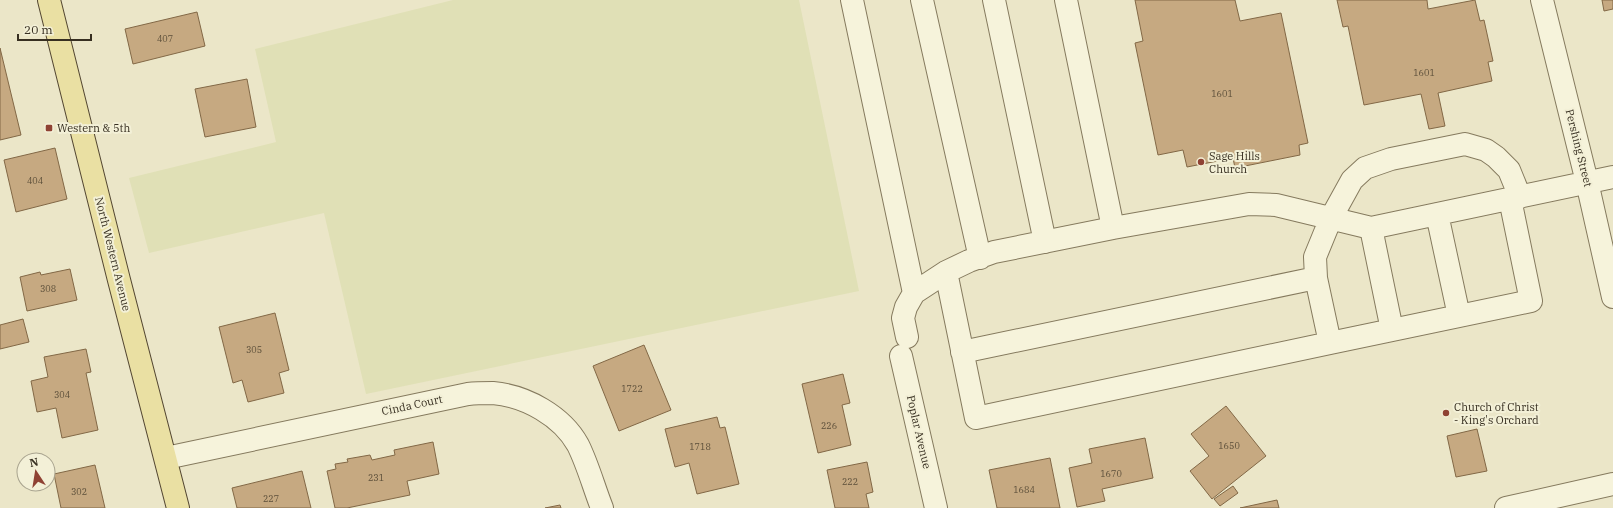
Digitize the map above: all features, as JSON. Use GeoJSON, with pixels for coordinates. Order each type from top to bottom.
{"type":"FeatureCollection","features":[{"type":"Feature","properties":{"kind":"main road","name":"North Western Avenue"},"geometry":{"type":"LineString","coordinates":[[50,0],[121,287],[178,508]]}},
{"type":"Feature","properties":{"kind":"street"},"geometry":{"type":"LineString","coordinates":[[852,0],[914,293],[946,272],[994,252],[1113,228],[1249,204],[1276,205],[1371,228],[1613,177]]}},
{"type":"Feature","properties":{"kind":"street"},"geometry":{"type":"LineString","coordinates":[[922,0],[980,258]]}},
{"type":"Feature","properties":{"kind":"street"},"geometry":{"type":"LineString","coordinates":[[994,0],[1045,242]]}},
{"type":"Feature","properties":{"kind":"street"},"geometry":{"type":"LineString","coordinates":[[1066,0],[1113,228]]}},
{"type":"Feature","properties":{"kind":"street","name":"Pershing Street"},"geometry":{"type":"LineString","coordinates":[[1542,0],[1587,182],[1613,297]]}},
{"type":"Feature","properties":{"kind":"street"},"geometry":{"type":"LineString","coordinates":[[946,272],[976,418],[1531,301],[1515,198],[1509,170],[1496,157],[1486,150],[1465,144],[1391,159],[1365,168],[1352,180],[1331,218],[1315,257],[1316,278],[1330,343]]}},
{"type":"Feature","properties":{"kind":"street"},"geometry":{"type":"LineString","coordinates":[[1437,214],[1459,316]]}},
{"type":"Feature","properties":{"kind":"street"},"geometry":{"type":"LineString","coordinates":[[1371,228],[1392,330]]}},
{"type":"Feature","properties":{"kind":"street"},"geometry":{"type":"LineString","coordinates":[[962,352],[1316,278]]}},
{"type":"Feature","properties":{"kind":"street","name":"Poplar Avenue"},"geometry":{"type":"LineString","coordinates":[[914,293],[906,307],[903,318],[904,347],[936,508]]}},
{"type":"Feature","properties":{"kind":"street","name":"Cinda Court"},"geometry":{"type":"LineString","coordinates":[[166,458],[468,394],[493,393],[517,398],[533,404],[550,415],[568,431],[582,455],[602,508]]}},
{"type":"Feature","properties":{"kind":"street"},"geometry":{"type":"LineString","coordinates":[[1506,508],[1613,484]]}},
{"type":"Feature","properties":{"kind":"green space"},"geometry":{"type":"Polygon","coordinates":[[[453,0],[799,0],[859,291],[366,394],[324,213],[149,253],[129,178],[276,142],[255,49],[453,0]]]}},
{"type":"Feature","properties":{"kind":"building"},"geometry":{"type":"Polygon","coordinates":[[[1135,0],[1235,0],[1240,21],[1281,13],[1308,143],[1299,145],[1300,155],[1235,168],[1233,158],[1187,167],[1183,150],[1158,155],[1135,43],[1143,41],[1135,0]]]}},
{"type":"Feature","properties":{"kind":"building"},"geometry":{"type":"Polygon","coordinates":[[[1337,0],[1427,0],[1428,9],[1475,0],[1480,21],[1484,20],[1493,61],[1488,62],[1492,81],[1438,93],[1445,126],[1429,129],[1421,94],[1364,105],[1348,26],[1343,27],[1337,0]]]}},
{"type":"Feature","properties":{"kind":"building"},"geometry":{"type":"Polygon","coordinates":[[[1602,0],[1613,0],[1613,9],[1604,11],[1602,0]]]}},
{"type":"Feature","properties":{"kind":"building"},"geometry":{"type":"Polygon","coordinates":[[[197,12],[205,46],[133,64],[125,29],[197,12]]]}},
{"type":"Feature","properties":{"kind":"building"},"geometry":{"type":"Polygon","coordinates":[[[0,48],[21,135],[0,140],[0,48]]]}},
{"type":"Feature","properties":{"kind":"building"},"geometry":{"type":"Polygon","coordinates":[[[247,79],[256,127],[205,137],[195,89],[247,79]]]}},
{"type":"Feature","properties":{"kind":"building"},"geometry":{"type":"Polygon","coordinates":[[[55,148],[67,199],[16,212],[4,160],[55,148]]]}},
{"type":"Feature","properties":{"kind":"building"},"geometry":{"type":"Polygon","coordinates":[[[70,269],[77,300],[27,311],[20,277],[40,272],[41,275],[70,269]]]}},
{"type":"Feature","properties":{"kind":"building"},"geometry":{"type":"Polygon","coordinates":[[[275,313],[289,370],[279,373],[284,393],[248,402],[242,380],[233,383],[219,327],[275,313]]]}},
{"type":"Feature","properties":{"kind":"building"},"geometry":{"type":"Polygon","coordinates":[[[23,319],[29,342],[0,349],[0,325],[23,319]]]}},
{"type":"Feature","properties":{"kind":"building"},"geometry":{"type":"Polygon","coordinates":[[[644,345],[671,410],[619,431],[593,366],[644,345]]]}},
{"type":"Feature","properties":{"kind":"building"},"geometry":{"type":"Polygon","coordinates":[[[86,349],[91,372],[86,373],[98,430],[62,438],[56,408],[37,412],[31,381],[48,377],[44,357],[86,349]]]}},
{"type":"Feature","properties":{"kind":"building"},"geometry":{"type":"Polygon","coordinates":[[[843,374],[850,403],[842,405],[851,445],[818,453],[802,384],[843,374]]]}},
{"type":"Feature","properties":{"kind":"building"},"geometry":{"type":"Polygon","coordinates":[[[1226,406],[1266,456],[1212,499],[1190,471],[1209,456],[1191,434],[1226,406]]]}},
{"type":"Feature","properties":{"kind":"building"},"geometry":{"type":"Polygon","coordinates":[[[717,417],[720,428],[725,427],[739,484],[697,494],[689,463],[675,467],[665,429],[717,417]]]}},
{"type":"Feature","properties":{"kind":"building"},"geometry":{"type":"Polygon","coordinates":[[[1477,429],[1487,471],[1456,477],[1447,436],[1477,429]]]}},
{"type":"Feature","properties":{"kind":"building"},"geometry":{"type":"Polygon","coordinates":[[[1145,438],[1153,478],[1102,489],[1105,501],[1077,507],[1069,468],[1092,463],[1089,449],[1145,438]]]}},
{"type":"Feature","properties":{"kind":"building"},"geometry":{"type":"Polygon","coordinates":[[[433,442],[439,474],[407,481],[410,495],[347,508],[335,508],[327,471],[336,469],[335,464],[348,462],[347,459],[370,455],[372,460],[395,455],[394,450],[433,442]]]}},
{"type":"Feature","properties":{"kind":"building"},"geometry":{"type":"Polygon","coordinates":[[[1050,458],[1060,508],[997,508],[989,470],[1050,458]]]}},
{"type":"Feature","properties":{"kind":"building"},"geometry":{"type":"Polygon","coordinates":[[[867,462],[873,492],[866,494],[869,508],[835,508],[827,470],[867,462]]]}},
{"type":"Feature","properties":{"kind":"building"},"geometry":{"type":"Polygon","coordinates":[[[95,465],[105,508],[61,508],[56,484],[56,474],[95,465]]]}},
{"type":"Feature","properties":{"kind":"building"},"geometry":{"type":"Polygon","coordinates":[[[302,471],[311,508],[237,508],[232,488],[302,471]]]}},
{"type":"Feature","properties":{"kind":"building"},"geometry":{"type":"Polygon","coordinates":[[[1233,486],[1238,493],[1220,506],[1214,499],[1233,486]]]}},
{"type":"Feature","properties":{"kind":"building"},"geometry":{"type":"Polygon","coordinates":[[[1277,500],[1279,508],[1240,508],[1277,500]]]}},
{"type":"Feature","properties":{"kind":"building"},"geometry":{"type":"Polygon","coordinates":[[[560,505],[561,508],[545,508],[560,505]]]}},
{"type":"Feature","properties":{"kind":"place","name":"Western & 5th"},"geometry":{"type":"Point","coordinates":[49,128]}},
{"type":"Feature","properties":{"kind":"place","name":"Sage Hills Church"},"geometry":{"type":"Point","coordinates":[1201,162]}},
{"type":"Feature","properties":{"kind":"place","name":"Church of Christ - King's Orchard"},"geometry":{"type":"Point","coordinates":[1446,413]}}]}
